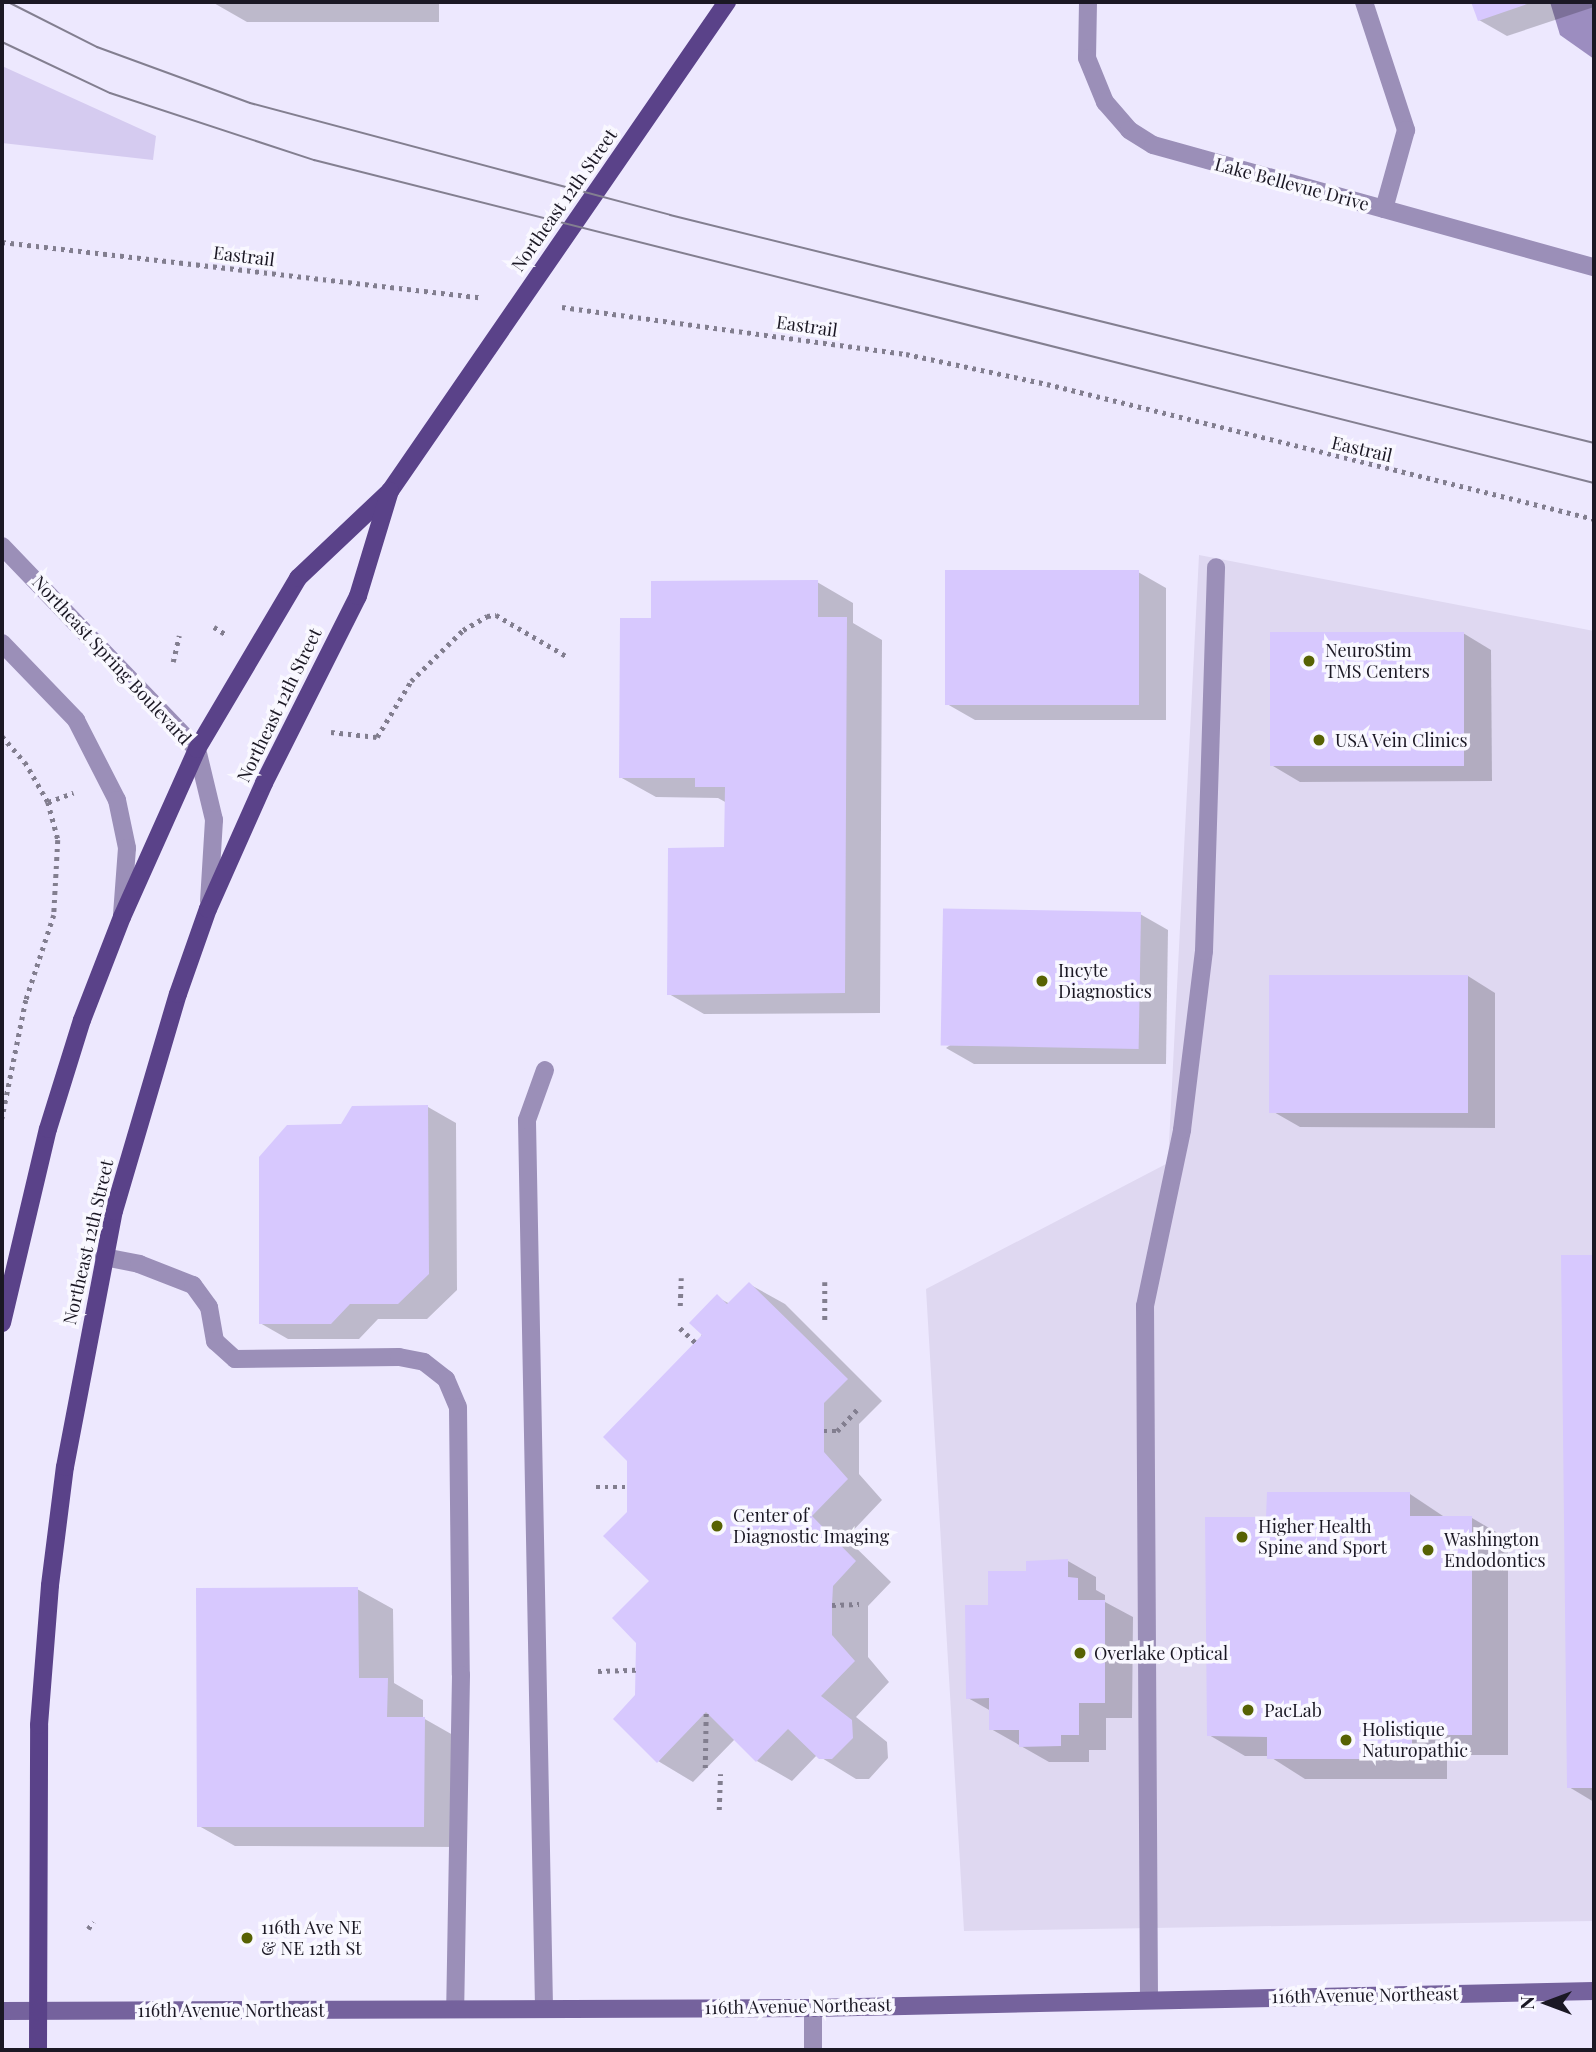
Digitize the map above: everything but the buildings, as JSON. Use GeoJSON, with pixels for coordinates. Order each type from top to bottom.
{"type":"FeatureCollection","features":[{"type":"Feature","properties":{"kind":"main road","name":"Northeast 12th Street"},"geometry":{"type":"LineString","coordinates":[[2,1323],[48,1129],[82,1020],[122,917],[197,749],[298,578],[390,491],[727,2]]}},
{"type":"Feature","properties":{"kind":"main road","name":"Northeast 12th Street"},"geometry":{"type":"LineString","coordinates":[[38,2050],[39,1726],[50,1585],[65,1467],[104,1257],[136,1130],[208,909],[282,746],[358,596],[390,491]]}},
{"type":"Feature","properties":{"kind":"main road","name":"116th Avenue Northeast"},"geometry":{"type":"LineString","coordinates":[[2,2011],[813,2008],[1594,1991]]}},
{"type":"Feature","properties":{"kind":"street","name":"Lake Bellevue Drive"},"geometry":{"type":"LineString","coordinates":[[1088,2],[1087,58],[1105,102],[1129,130],[1153,145],[1594,267]]}},
{"type":"Feature","properties":{"kind":"street"},"geometry":{"type":"LineString","coordinates":[[1364,2],[1406,130],[1384,209]]}},
{"type":"Feature","properties":{"kind":"street","name":"Northeast Spring Boulevard"},"geometry":{"type":"LineString","coordinates":[[2,546],[197,749],[214,820],[208,909]]}},
{"type":"Feature","properties":{"kind":"street"},"geometry":{"type":"LineString","coordinates":[[1149,1999],[1145,1306],[1182,1130],[1205,951],[1216,567]]}},
{"type":"Feature","properties":{"kind":"street"},"geometry":{"type":"LineString","coordinates":[[2,643],[76,720],[117,800],[127,848],[122,917]]}},
{"type":"Feature","properties":{"kind":"street"},"geometry":{"type":"LineString","coordinates":[[544,2007],[527,1120],[545,1070]]}},
{"type":"Feature","properties":{"kind":"street"},"geometry":{"type":"LineString","coordinates":[[104,1257],[139,1264],[193,1284],[209,1307],[215,1341],[235,1359],[399,1357],[424,1362],[446,1380],[458,1408],[461,1675],[455,2008]]}},
{"type":"Feature","properties":{"kind":"street"},"geometry":{"type":"LineString","coordinates":[[813,2008],[813,2050]]}},
{"type":"Feature","properties":{"kind":"path","name":"Eastrail"},"geometry":{"type":"LineString","coordinates":[[2,242],[494,299]]}},
{"type":"Feature","properties":{"kind":"path","name":"Eastrail"},"geometry":{"type":"LineString","coordinates":[[549,305],[905,354],[1047,384],[1594,519]]}},
{"type":"Feature","properties":{"kind":"path"},"geometry":{"type":"LineString","coordinates":[[327,731],[377,737],[411,681],[463,630],[487,616],[496,615],[568,657]]}},
{"type":"Feature","properties":{"kind":"path"},"geometry":{"type":"LineString","coordinates":[[173,662],[179,636]]}},
{"type":"Feature","properties":{"kind":"path"},"geometry":{"type":"LineString","coordinates":[[2,736],[25,762],[48,802],[58,840],[54,915],[26,1000],[2,1119]]}},
{"type":"Feature","properties":{"kind":"path"},"geometry":{"type":"LineString","coordinates":[[48,802],[78,791]]}},
{"type":"Feature","properties":{"kind":"path"},"geometry":{"type":"LineString","coordinates":[[680,1306],[681,1278]]}},
{"type":"Feature","properties":{"kind":"path"},"geometry":{"type":"LineString","coordinates":[[825,1282],[825,1320]]}},
{"type":"Feature","properties":{"kind":"path"},"geometry":{"type":"LineString","coordinates":[[680,1328],[695,1342]]}},
{"type":"Feature","properties":{"kind":"path"},"geometry":{"type":"LineString","coordinates":[[824,1431],[837,1431],[859,1408]]}},
{"type":"Feature","properties":{"kind":"path"},"geometry":{"type":"LineString","coordinates":[[596,1487],[627,1487]]}},
{"type":"Feature","properties":{"kind":"path"},"geometry":{"type":"LineString","coordinates":[[832,1605],[859,1604]]}},
{"type":"Feature","properties":{"kind":"path"},"geometry":{"type":"LineString","coordinates":[[598,1671],[636,1670]]}},
{"type":"Feature","properties":{"kind":"path"},"geometry":{"type":"LineString","coordinates":[[705,1768],[706,1712]]}},
{"type":"Feature","properties":{"kind":"path"},"geometry":{"type":"LineString","coordinates":[[719,1810],[720,1774]]}},
{"type":"Feature","properties":{"kind":"path"},"geometry":{"type":"LineString","coordinates":[[88,1929],[93,1922]]}},
{"type":"Feature","properties":{"kind":"shaded area"},"geometry":{"type":"Polygon","coordinates":[[[1550,2],[1594,2],[1594,59],[1560,35],[1550,2]]]}},
{"type":"Feature","properties":{"kind":"shaded area"},"geometry":{"type":"Polygon","coordinates":[[[2,66],[156,136],[153,160],[2,143],[2,66]]]}},
{"type":"Feature","properties":{"kind":"shaded area"},"geometry":{"type":"Polygon","coordinates":[[[1199,555],[1594,631],[1594,1921],[964,1931],[926,1289],[1168,1163],[1199,555]]]}},
{"type":"Feature","properties":{"kind":"tram line"},"geometry":{"type":"LineString","coordinates":[[8,2],[97,47],[250,103],[670,215],[1594,443]]}},
{"type":"Feature","properties":{"kind":"tram line"},"geometry":{"type":"LineString","coordinates":[[2,42],[110,93],[314,160],[1594,483]]}},
{"type":"Feature","properties":{"kind":"place","name":"NeuroStim TMS Centers"},"geometry":{"type":"Point","coordinates":[1309,661]}},
{"type":"Feature","properties":{"kind":"place","name":"USA Vein Clinics"},"geometry":{"type":"Point","coordinates":[1319,740]}},
{"type":"Feature","properties":{"kind":"place","name":"Incyte Diagnostics"},"geometry":{"type":"Point","coordinates":[1042,981]}},
{"type":"Feature","properties":{"kind":"place","name":"Center of Diagnostic Imaging"},"geometry":{"type":"Point","coordinates":[717,1526]}},
{"type":"Feature","properties":{"kind":"place","name":"Higher Health Spine and Sport"},"geometry":{"type":"Point","coordinates":[1242,1537]}},
{"type":"Feature","properties":{"kind":"place","name":"Washington Endodontics"},"geometry":{"type":"Point","coordinates":[1428,1550]}},
{"type":"Feature","properties":{"kind":"place","name":"Overlake Optical"},"geometry":{"type":"Point","coordinates":[1080,1653]}},
{"type":"Feature","properties":{"kind":"place","name":"PacLab"},"geometry":{"type":"Point","coordinates":[1248,1710]}},
{"type":"Feature","properties":{"kind":"place","name":"Holistique Naturopathic"},"geometry":{"type":"Point","coordinates":[1346,1740]}},
{"type":"Feature","properties":{"kind":"place","name":"116th Ave NE & NE 12th St"},"geometry":{"type":"Point","coordinates":[247,1938]}}]}
